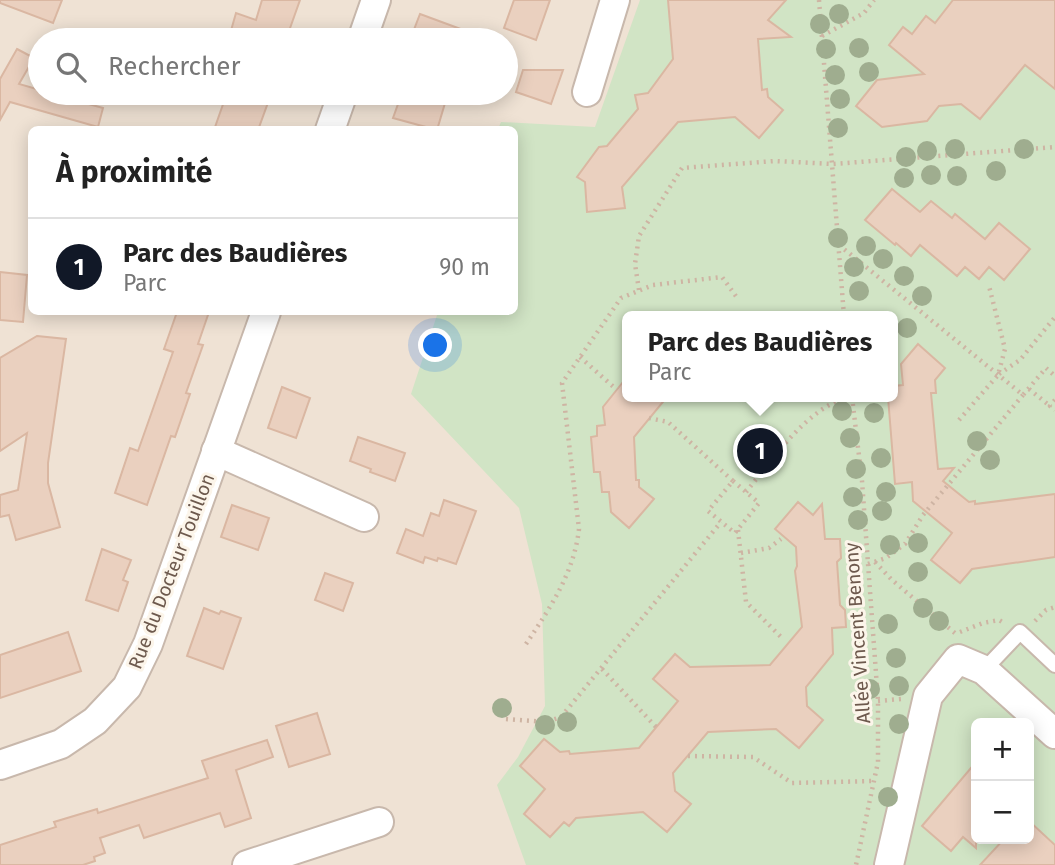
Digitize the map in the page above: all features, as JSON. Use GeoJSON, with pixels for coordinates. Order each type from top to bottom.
{"type":"FeatureCollection","features":[{"type":"Feature","properties":{"kind":"street"},"geometry":{"type":"LineString","coordinates":[[366,28],[376,0]]}},
{"type":"Feature","properties":{"kind":"street"},"geometry":{"type":"LineString","coordinates":[[587,92],[615,0]]}},
{"type":"Feature","properties":{"kind":"street"},"geometry":{"type":"LineString","coordinates":[[332,126],[339,105]]}},
{"type":"Feature","properties":{"kind":"street","name":"Rue du Docteur Touillon"},"geometry":{"type":"LineString","coordinates":[[0,765],[61,744],[95,721],[127,687],[148,644],[265,315]]}},
{"type":"Feature","properties":{"kind":"street"},"geometry":{"type":"LineString","coordinates":[[216,451],[364,517]]}},
{"type":"Feature","properties":{"kind":"street"},"geometry":{"type":"LineString","coordinates":[[889,865],[928,696],[957,646],[1055,734]]}},
{"type":"Feature","properties":{"kind":"street"},"geometry":{"type":"LineString","coordinates":[[247,865],[379,822]]}},
{"type":"Feature","properties":{"kind":"lane"},"geometry":{"type":"LineString","coordinates":[[984,670],[1020,632],[1055,664]]}},
{"type":"Feature","properties":{"kind":"path"},"geometry":{"type":"LineString","coordinates":[[818,0],[844,311]]}},
{"type":"Feature","properties":{"kind":"path"},"geometry":{"type":"LineString","coordinates":[[822,36],[864,13],[874,0]]}},
{"type":"Feature","properties":{"kind":"path"},"geometry":{"type":"LineString","coordinates":[[639,290],[635,264],[639,236],[682,168],[775,161],[832,164],[1055,147]]}},
{"type":"Feature","properties":{"kind":"path"},"geometry":{"type":"LineString","coordinates":[[839,245],[1023,395]]}},
{"type":"Feature","properties":{"kind":"path"},"geometry":{"type":"LineString","coordinates":[[526,644],[547,612],[577,550],[579,529],[562,383],[621,298],[653,285],[722,277],[738,299]]}},
{"type":"Feature","properties":{"kind":"path"},"geometry":{"type":"LineString","coordinates":[[989,286],[1005,349],[998,375]]}},
{"type":"Feature","properties":{"kind":"path"},"geometry":{"type":"LineString","coordinates":[[959,420],[998,375],[1020,360],[1055,317]]}},
{"type":"Feature","properties":{"kind":"path"},"geometry":{"type":"LineString","coordinates":[[580,357],[617,390]]}},
{"type":"Feature","properties":{"kind":"path"},"geometry":{"type":"LineString","coordinates":[[867,564],[897,552],[905,544],[923,515],[1045,368],[1055,376]]}},
{"type":"Feature","properties":{"kind":"path"},"geometry":{"type":"LineString","coordinates":[[1028,389],[1055,410]]}},
{"type":"Feature","properties":{"kind":"path"},"geometry":{"type":"LineString","coordinates":[[1050,406],[1055,400]]}},
{"type":"Feature","properties":{"kind":"path"},"geometry":{"type":"LineString","coordinates":[[746,492],[782,448],[820,409],[832,402]]}},
{"type":"Feature","properties":{"kind":"path","name":"Allée Vincent Benony"},"geometry":{"type":"LineString","coordinates":[[851,402],[862,481],[878,701],[878,762],[856,865]]}},
{"type":"Feature","properties":{"kind":"path"},"geometry":{"type":"LineString","coordinates":[[649,418],[668,422],[760,503],[735,533],[708,511],[733,481]]}},
{"type":"Feature","properties":{"kind":"path"},"geometry":{"type":"LineString","coordinates":[[506,719],[546,722],[561,717],[721,522]]}},
{"type":"Feature","properties":{"kind":"path"},"geometry":{"type":"LineString","coordinates":[[738,529],[746,602],[782,638]]}},
{"type":"Feature","properties":{"kind":"path"},"geometry":{"type":"LineString","coordinates":[[741,553],[769,548],[781,539]]}},
{"type":"Feature","properties":{"kind":"path"},"geometry":{"type":"LineString","coordinates":[[875,562],[957,646],[984,623],[999,620],[1020,632]]}},
{"type":"Feature","properties":{"kind":"path"},"geometry":{"type":"LineString","coordinates":[[602,669],[656,727]]}},
{"type":"Feature","properties":{"kind":"path"},"geometry":{"type":"LineString","coordinates":[[688,756],[753,757],[792,783],[874,781]]}},
{"type":"Feature","properties":{"kind":"shaded area"},"geometry":{"type":"Polygon","coordinates":[[[0,0],[1055,0],[1055,865],[0,865],[0,0]]]}},
{"type":"Feature","properties":{"kind":"green space"},"geometry":{"type":"Polygon","coordinates":[[[640,0],[1055,0],[1055,865],[526,865],[497,785],[518,757],[545,706],[542,604],[519,508],[411,394],[437,315],[518,315],[518,126],[499,126],[501,122],[595,127],[640,0]]]}},
{"type":"Feature","properties":{"kind":"building"},"geometry":{"type":"Polygon","coordinates":[[[0,0],[62,0],[53,23],[0,3],[0,0]]]}},
{"type":"Feature","properties":{"kind":"building"},"geometry":{"type":"Polygon","coordinates":[[[262,0],[300,0],[290,28],[232,28],[236,13],[256,20],[262,0]]]}},
{"type":"Feature","properties":{"kind":"building"},"geometry":{"type":"Polygon","coordinates":[[[514,0],[550,0],[536,40],[518,33],[518,28],[504,28],[514,0]]]}},
{"type":"Feature","properties":{"kind":"building"},"geometry":{"type":"Polygon","coordinates":[[[668,0],[786,0],[768,20],[791,37],[758,39],[762,90],[767,89],[768,97],[783,110],[759,138],[735,117],[678,122],[622,187],[625,208],[587,212],[585,182],[577,177],[599,147],[607,146],[638,109],[635,95],[648,93],[673,59],[668,0]]]}},
{"type":"Feature","properties":{"kind":"building"},"geometry":{"type":"Polygon","coordinates":[[[953,0],[1055,0],[1055,89],[1025,65],[980,119],[961,104],[939,106],[927,121],[882,127],[856,106],[877,80],[924,74],[889,45],[903,27],[912,34],[926,16],[935,23],[953,0]]]}},
{"type":"Feature","properties":{"kind":"building"},"geometry":{"type":"Polygon","coordinates":[[[420,14],[458,28],[415,28],[420,14]]]}},
{"type":"Feature","properties":{"kind":"building"},"geometry":{"type":"Polygon","coordinates":[[[17,49],[28,55],[28,68],[19,84],[28,87],[28,105],[92,105],[103,108],[98,126],[10,102],[0,120],[0,79],[17,49]]]}},
{"type":"Feature","properties":{"kind":"building"},"geometry":{"type":"Polygon","coordinates":[[[523,70],[563,70],[551,104],[518,93],[523,70]]]}},
{"type":"Feature","properties":{"kind":"building"},"geometry":{"type":"Polygon","coordinates":[[[223,105],[267,105],[259,126],[215,126],[223,105]]]}},
{"type":"Feature","properties":{"kind":"building"},"geometry":{"type":"Polygon","coordinates":[[[398,105],[444,105],[438,126],[422,126],[393,118],[398,105]]]}},
{"type":"Feature","properties":{"kind":"building"},"geometry":{"type":"Polygon","coordinates":[[[892,189],[920,212],[931,201],[952,218],[955,214],[985,239],[999,223],[1030,249],[1004,280],[989,267],[979,279],[965,267],[957,276],[920,245],[911,256],[865,220],[892,189]]]}},
{"type":"Feature","properties":{"kind":"building"},"geometry":{"type":"Polygon","coordinates":[[[0,272],[27,275],[23,322],[0,320],[0,272]]]}},
{"type":"Feature","properties":{"kind":"building"},"geometry":{"type":"Polygon","coordinates":[[[176,315],[208,315],[198,344],[203,345],[186,393],[190,394],[175,437],[171,436],[147,505],[115,493],[130,448],[138,451],[173,352],[164,349],[176,315]]]}},
{"type":"Feature","properties":{"kind":"building"},"geometry":{"type":"Polygon","coordinates":[[[37,336],[66,339],[48,463],[48,483],[60,527],[16,540],[9,515],[0,517],[0,495],[18,490],[27,433],[0,451],[0,358],[37,336]]]}},
{"type":"Feature","properties":{"kind":"building"},"geometry":{"type":"Polygon","coordinates":[[[918,344],[945,368],[935,380],[936,393],[931,393],[938,469],[954,468],[943,481],[969,502],[975,501],[975,504],[1055,494],[1055,557],[972,569],[960,583],[931,560],[952,533],[913,501],[912,482],[895,484],[888,402],[898,402],[898,386],[903,385],[901,364],[918,344]]]}},
{"type":"Feature","properties":{"kind":"building"},"geometry":{"type":"Polygon","coordinates":[[[622,383],[622,402],[663,402],[634,437],[636,480],[639,480],[639,487],[654,499],[629,528],[611,512],[609,492],[602,492],[600,472],[594,472],[591,437],[597,436],[597,426],[605,425],[603,407],[622,383]]]}},
{"type":"Feature","properties":{"kind":"building"},"geometry":{"type":"Polygon","coordinates":[[[282,387],[310,398],[296,438],[268,428],[282,387]]]}},
{"type":"Feature","properties":{"kind":"building"},"geometry":{"type":"Polygon","coordinates":[[[358,437],[405,453],[395,481],[350,461],[358,437]]]}},
{"type":"Feature","properties":{"kind":"building"},"geometry":{"type":"Polygon","coordinates":[[[444,500],[476,511],[456,564],[425,557],[423,563],[397,553],[406,529],[423,536],[431,513],[439,516],[444,500]]]}},
{"type":"Feature","properties":{"kind":"building"},"geometry":{"type":"Polygon","coordinates":[[[798,502],[813,515],[822,504],[825,539],[840,539],[841,558],[837,562],[840,605],[845,610],[846,627],[832,628],[833,654],[806,687],[807,706],[823,720],[799,748],[776,729],[708,732],[673,773],[675,791],[691,804],[667,832],[643,812],[576,818],[569,826],[564,822],[550,837],[524,814],[545,789],[520,766],[544,739],[560,752],[569,751],[570,754],[639,748],[678,701],[653,679],[675,654],[690,667],[770,665],[802,627],[795,571],[796,547],[775,529],[798,502]]]}},
{"type":"Feature","properties":{"kind":"building"},"geometry":{"type":"Polygon","coordinates":[[[232,505],[269,518],[258,550],[221,537],[232,505]]]}},
{"type":"Feature","properties":{"kind":"building"},"geometry":{"type":"Polygon","coordinates":[[[102,549],[131,560],[123,580],[128,582],[118,611],[86,600],[102,549]]]}},
{"type":"Feature","properties":{"kind":"building"},"geometry":{"type":"Polygon","coordinates":[[[325,573],[353,583],[343,611],[315,600],[325,573]]]}},
{"type":"Feature","properties":{"kind":"building"},"geometry":{"type":"Polygon","coordinates":[[[204,608],[241,618],[223,669],[187,656],[204,608]]]}},
{"type":"Feature","properties":{"kind":"building"},"geometry":{"type":"Polygon","coordinates":[[[68,632],[81,671],[0,698],[0,655],[68,632]]]}},
{"type":"Feature","properties":{"kind":"building"},"geometry":{"type":"Polygon","coordinates":[[[317,713],[330,754],[289,767],[276,726],[317,713]]]}},
{"type":"Feature","properties":{"kind":"building"},"geometry":{"type":"Polygon","coordinates":[[[267,740],[273,757],[236,770],[251,818],[225,827],[220,813],[144,838],[139,825],[100,838],[105,853],[94,857],[95,861],[83,865],[0,865],[0,845],[56,827],[54,822],[97,809],[98,813],[208,778],[202,761],[267,740]]]}},
{"type":"Feature","properties":{"kind":"building"},"geometry":{"type":"Polygon","coordinates":[[[971,768],[971,844],[963,837],[951,851],[922,826],[971,768]]]}},
{"type":"Feature","properties":{"kind":"building"},"geometry":{"type":"Polygon","coordinates":[[[1034,826],[1055,845],[1055,865],[980,865],[999,844],[1034,844],[1034,826]]]}},
{"type":"Feature","properties":{"kind":"place","name":"Parc des Baudières"},"geometry":{"type":"Point","coordinates":[760,451]}}]}
